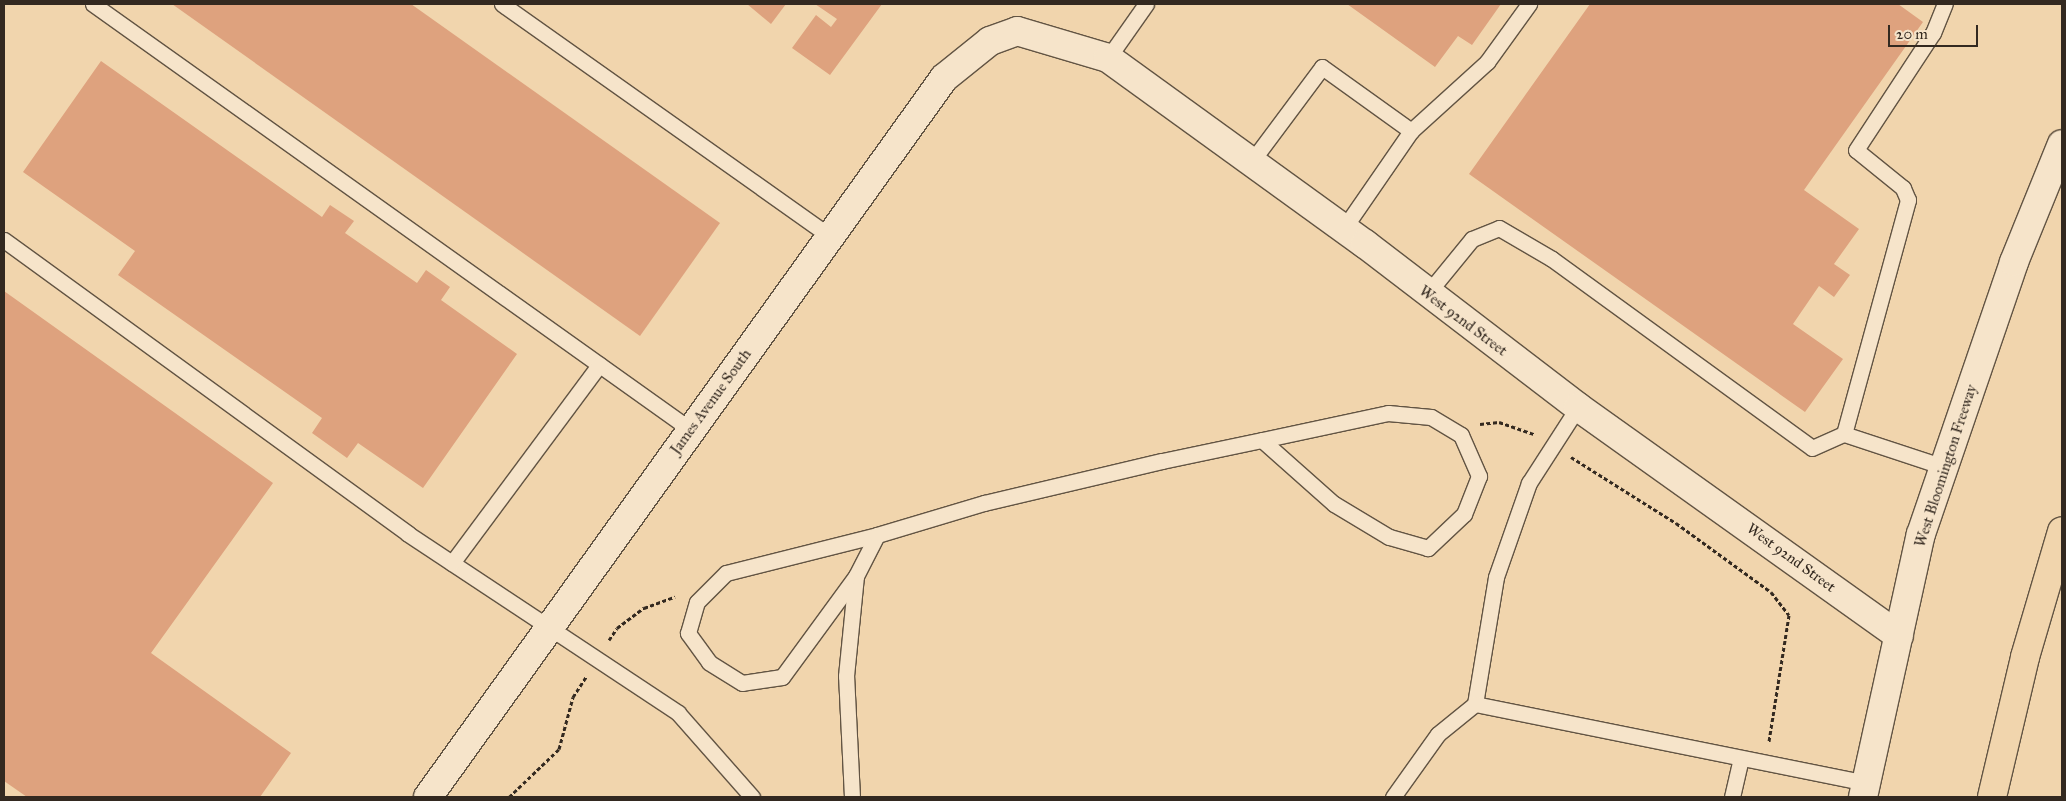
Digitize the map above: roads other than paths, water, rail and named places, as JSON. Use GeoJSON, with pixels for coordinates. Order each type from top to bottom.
{"type":"FeatureCollection","features":[{"type":"Feature","properties":{"kind":"highway"},"geometry":{"type":"LineString","coordinates":[[1992,797],[2025,658],[2062,531]]}},
{"type":"Feature","properties":{"kind":"street","name":"James Avenue South"},"geometry":{"type":"LineString","coordinates":[[428,797],[944,78],[990,42],[1017,31]]}},
{"type":"Feature","properties":{"kind":"street","name":"West 92nd Street"},"geometry":{"type":"LineString","coordinates":[[1017,31],[1108,58],[1344,228],[1578,407],[1899,636]]}},
{"type":"Feature","properties":{"kind":"street","name":"West Bloomington Freeway"},"geometry":{"type":"LineString","coordinates":[[1865,790],[1921,534],[2014,262],[2062,144]]}},
{"type":"Feature","properties":{"kind":"lane"},"geometry":{"type":"LineString","coordinates":[[93,4],[691,430]]}},
{"type":"Feature","properties":{"kind":"lane"},"geometry":{"type":"LineString","coordinates":[[502,4],[830,236]]}},
{"type":"Feature","properties":{"kind":"lane"},"geometry":{"type":"LineString","coordinates":[[1108,58],[1146,4]]}},
{"type":"Feature","properties":{"kind":"lane"},"geometry":{"type":"LineString","coordinates":[[1344,228],[1411,131],[1487,62],[1529,4]]}},
{"type":"Feature","properties":{"kind":"lane"},"geometry":{"type":"LineString","coordinates":[[1844,434],[1908,200],[1903,188],[1856,150],[1933,33],[1945,4]]}},
{"type":"Feature","properties":{"kind":"lane"},"geometry":{"type":"LineString","coordinates":[[1252,161],[1322,67],[1411,131]]}},
{"type":"Feature","properties":{"kind":"lane"},"geometry":{"type":"LineString","coordinates":[[1428,294],[1472,240],[1499,228],[1552,259],[1812,448],[1844,434],[1944,467]]}},
{"type":"Feature","properties":{"kind":"lane"},"geometry":{"type":"LineString","coordinates":[[4,240],[452,563],[678,713],[752,797]]}},
{"type":"Feature","properties":{"kind":"lane"},"geometry":{"type":"LineString","coordinates":[[452,563],[599,365]]}},
{"type":"Feature","properties":{"kind":"lane"},"geometry":{"type":"LineString","coordinates":[[1393,797],[1438,734],[1474,704],[1496,577],[1528,483],[1578,407]]}},
{"type":"Feature","properties":{"kind":"lane"},"geometry":{"type":"LineString","coordinates":[[878,535],[856,576],[782,677],[742,683],[708,662],[688,633],[697,602],[726,572],[878,535],[984,503],[1262,440],[1388,413],[1431,416],[1461,435],[1479,476],[1464,514],[1428,548],[1389,537],[1334,504],[1262,440]]}},
{"type":"Feature","properties":{"kind":"lane"},"geometry":{"type":"LineString","coordinates":[[852,797],[846,676],[856,576]]}},
{"type":"Feature","properties":{"kind":"lane"},"geometry":{"type":"LineString","coordinates":[[1474,704],[1765,763],[1865,790]]}},
{"type":"Feature","properties":{"kind":"lane"},"geometry":{"type":"LineString","coordinates":[[1732,797],[1741,758]]}}]}
